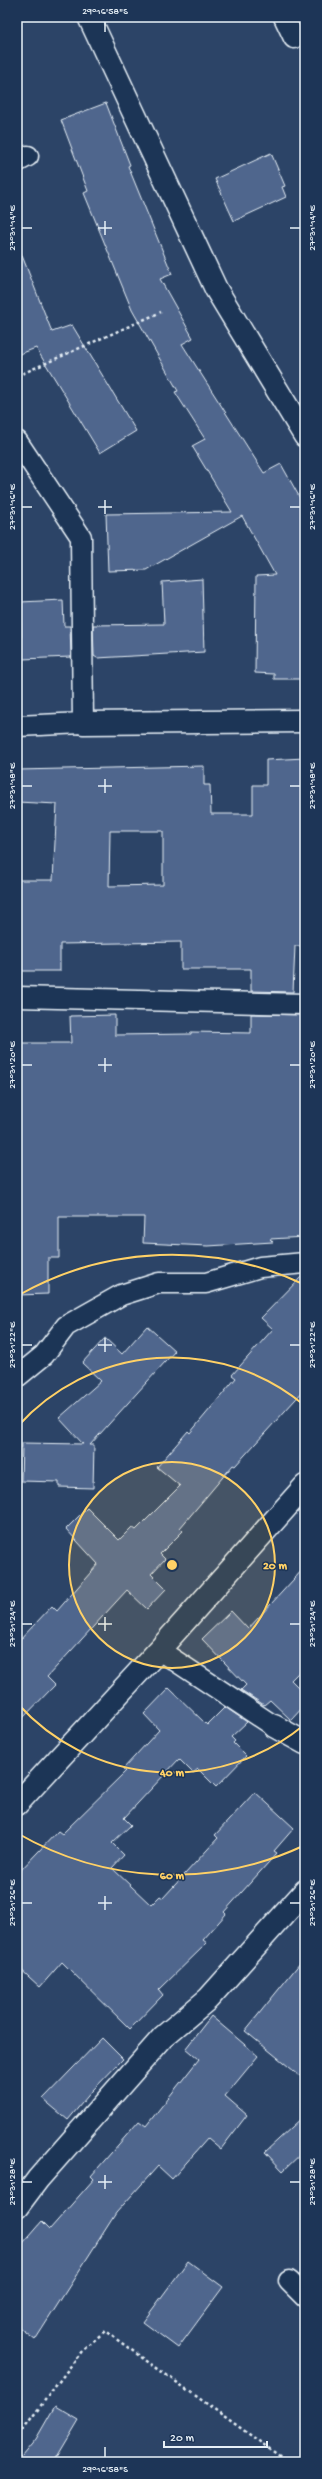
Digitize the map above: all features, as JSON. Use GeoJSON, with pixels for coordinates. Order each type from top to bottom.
{"type":"FeatureCollection","features":[{"type":"Feature","properties":{"kind":"street"},"geometry":{"type":"LineString","coordinates":[[89,17],[216,289],[305,436]]}},
{"type":"Feature","properties":{"kind":"street"},"geometry":{"type":"LineString","coordinates":[[83,723],[305,721]]}},
{"type":"Feature","properties":{"kind":"street"},"geometry":{"type":"LineString","coordinates":[[17,1804],[159,1650],[305,1486]]}},
{"type":"Feature","properties":{"kind":"street"},"geometry":{"type":"LineString","coordinates":[[274,1726],[305,1743]]}},
{"type":"Feature","properties":{"kind":"street"},"geometry":{"type":"LineString","coordinates":[[17,2207],[38,2179],[163,2037],[208,1999],[305,1891]]}},
{"type":"Feature","properties":{"kind":"lane"},"geometry":{"type":"LineString","coordinates":[[284,17],[294,38]]}},
{"type":"Feature","properties":{"kind":"lane"},"geometry":{"type":"LineString","coordinates":[[17,441],[81,537],[83,723],[17,726]]}},
{"type":"Feature","properties":{"kind":"lane"},"geometry":{"type":"LineString","coordinates":[[17,997],[305,1004]]}},
{"type":"Feature","properties":{"kind":"lane"},"geometry":{"type":"LineString","coordinates":[[17,1377],[44,1355],[66,1326],[121,1295],[159,1283],[206,1283],[260,1267],[305,1263]]}},
{"type":"Feature","properties":{"kind":"lane"},"geometry":{"type":"LineString","coordinates":[[159,1650],[274,1726]]}},
{"type":"Feature","properties":{"kind":"lane"},"geometry":{"type":"LineString","coordinates":[[289,2281],[305,2297]]}},
{"type":"Feature","properties":{"kind":"path"},"geometry":{"type":"LineString","coordinates":[[17,376],[162,312]]}},
{"type":"Feature","properties":{"kind":"path"},"geometry":{"type":"LineString","coordinates":[[17,2433],[24,2428],[82,2351],[105,2330],[288,2462]]}},
{"type":"Feature","properties":{"kind":"building"},"geometry":{"type":"Polygon","coordinates":[[[106,103],[130,165],[128,166],[172,274],[160,279],[193,338],[182,344],[264,473],[281,464],[305,507],[303,679],[274,679],[274,674],[255,673],[256,576],[275,575],[242,516],[146,570],[108,571],[106,514],[232,512],[192,446],[205,439],[175,392],[178,391],[132,310],[84,193],[88,191],[61,120],[106,103]]]}},
{"type":"Feature","properties":{"kind":"building"},"geometry":{"type":"Polygon","coordinates":[[[271,153],[285,186],[282,187],[286,197],[234,221],[215,179],[271,153]]]}},
{"type":"Feature","properties":{"kind":"building"},"geometry":{"type":"Polygon","coordinates":[[[19,248],[52,332],[72,325],[136,431],[100,453],[36,348],[17,355],[19,248]]]}},
{"type":"Feature","properties":{"kind":"building"},"geometry":{"type":"Polygon","coordinates":[[[202,579],[204,652],[97,658],[94,656],[93,625],[164,624],[162,582],[202,579]]]}},
{"type":"Feature","properties":{"kind":"building"},"geometry":{"type":"Polygon","coordinates":[[[63,600],[64,626],[70,626],[71,657],[22,659],[20,602],[63,600]]]}},
{"type":"Feature","properties":{"kind":"building"},"geometry":{"type":"Polygon","coordinates":[[[305,758],[305,946],[295,946],[293,992],[251,991],[251,969],[181,969],[181,942],[60,944],[60,971],[17,971],[17,880],[53,880],[57,804],[17,802],[17,770],[204,766],[204,785],[210,785],[211,814],[253,814],[253,785],[266,785],[266,760],[305,758]],[[110,831],[109,886],[163,885],[163,831],[110,831]]]}},
{"type":"Feature","properties":{"kind":"building"},"geometry":{"type":"Polygon","coordinates":[[[251,1014],[305,1015],[305,1237],[270,1239],[273,1242],[208,1246],[143,1243],[144,1217],[59,1217],[59,1258],[48,1258],[48,1294],[18,1295],[18,1043],[71,1043],[70,1016],[115,1015],[115,1035],[191,1034],[191,1032],[251,1033],[251,1014]]]}},
{"type":"Feature","properties":{"kind":"building"},"geometry":{"type":"Polygon","coordinates":[[[303,1275],[305,1275],[305,1389],[235,1466],[233,1465],[180,1528],[183,1531],[160,1554],[165,1559],[151,1574],[166,1589],[147,1609],[127,1590],[47,1677],[55,1685],[17,1724],[17,1643],[52,1606],[57,1611],[98,1564],[66,1529],[87,1508],[119,1540],[132,1527],[136,1530],[180,1486],[157,1467],[188,1431],[190,1433],[236,1378],[232,1375],[273,1329],[261,1318],[303,1275]]]}},
{"type":"Feature","properties":{"kind":"building"},"geometry":{"type":"Polygon","coordinates":[[[147,1326],[175,1351],[90,1445],[94,1445],[93,1488],[59,1487],[59,1482],[21,1481],[22,1443],[83,1444],[59,1418],[101,1381],[82,1363],[105,1338],[122,1354],[147,1326]]]}},
{"type":"Feature","properties":{"kind":"building"},"geometry":{"type":"Polygon","coordinates":[[[305,1567],[305,1666],[291,1680],[305,1694],[305,1705],[291,1720],[270,1700],[264,1705],[241,1690],[246,1685],[202,1639],[231,1611],[248,1629],[305,1567]]]}},
{"type":"Feature","properties":{"kind":"building"},"geometry":{"type":"Polygon","coordinates":[[[169,1688],[207,1725],[225,1707],[247,1722],[231,1737],[235,1741],[233,1743],[246,1756],[216,1787],[198,1769],[193,1773],[179,1759],[124,1818],[131,1825],[112,1843],[124,1855],[112,1868],[151,1905],[160,1896],[163,1898],[218,1838],[215,1835],[255,1792],[294,1828],[274,1851],[277,1853],[224,1912],[226,1914],[203,1940],[207,1943],[159,1990],[163,1995],[130,2029],[62,1962],[40,1987],[17,1966],[17,1874],[58,1831],[62,1834],[126,1771],[123,1769],[159,1730],[144,1714],[169,1688]]]}},
{"type":"Feature","properties":{"kind":"building"},"geometry":{"type":"Polygon","coordinates":[[[305,1957],[305,2080],[245,2031],[305,1957]]]}},
{"type":"Feature","properties":{"kind":"building"},"geometry":{"type":"Polygon","coordinates":[[[211,2016],[258,2056],[225,2096],[247,2115],[221,2149],[208,2138],[172,2179],[158,2166],[116,2213],[35,2340],[17,2326],[17,2250],[42,2221],[50,2229],[94,2179],[91,2176],[139,2121],[146,2126],[199,2059],[186,2048],[211,2016]]]}},
{"type":"Feature","properties":{"kind":"building"},"geometry":{"type":"Polygon","coordinates":[[[102,2038],[123,2059],[92,2091],[68,2120],[43,2099],[102,2038]]]}},
{"type":"Feature","properties":{"kind":"building"},"geometry":{"type":"Polygon","coordinates":[[[305,2115],[305,2150],[283,2171],[265,2152],[305,2115]]]}},
{"type":"Feature","properties":{"kind":"building"},"geometry":{"type":"Polygon","coordinates":[[[188,2261],[223,2287],[178,2348],[143,2322],[188,2261]]]}},
{"type":"Feature","properties":{"kind":"building"},"geometry":{"type":"Polygon","coordinates":[[[55,2406],[79,2420],[54,2462],[17,2462],[36,2439],[55,2406]]]}}]}
